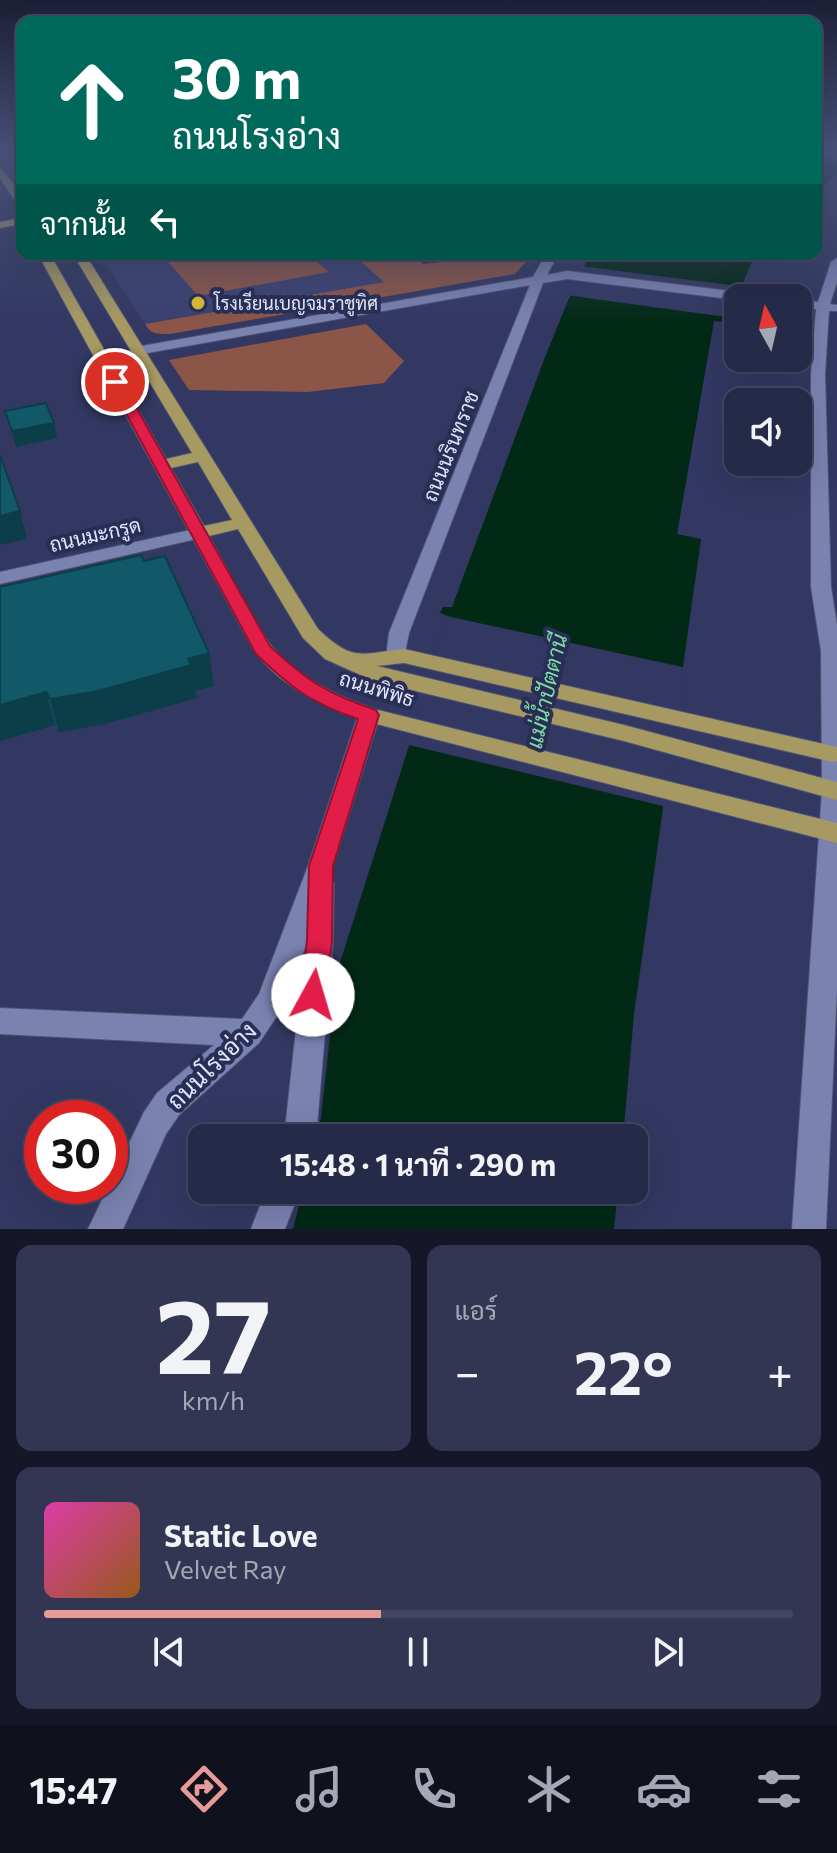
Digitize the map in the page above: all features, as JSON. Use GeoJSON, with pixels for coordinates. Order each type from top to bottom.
{"type":"FeatureCollection","features":[{"type":"Feature","properties":{"kind":"main road","name":"ถนนพิพิธ"},"geometry":{"type":"LineString","coordinates":[[50,260],[88,300],[119,347],[148,402],[163,465],[263,649],[294,680],[328,701],[380,718],[833,832]]}},
{"type":"Feature","properties":{"kind":"main road","name":"ถนนพิพิธ"},"geometry":{"type":"LineString","coordinates":[[80,260],[88,300],[119,347],[148,402],[203,456],[310,633],[332,654],[382,676],[624,733],[836,791]]}},
{"type":"Feature","properties":{"kind":"main road"},"geometry":{"type":"LineString","coordinates":[[163,465],[203,456]]}},
{"type":"Feature","properties":{"kind":"main road"},"geometry":{"type":"LineString","coordinates":[[199,533],[244,522]]}},
{"type":"Feature","properties":{"kind":"main road","name":"ถนนพิพิธ"},"geometry":{"type":"LineString","coordinates":[[350,662],[400,656],[833,754]]}},
{"type":"Feature","properties":{"kind":"street","name":"ถนนนรินทราช"},"geometry":{"type":"LineString","coordinates":[[400,656],[399,633],[549,260]]}},
{"type":"Feature","properties":{"kind":"street"},"geometry":{"type":"LineString","coordinates":[[809,1229],[836,791],[831,609],[821,587],[818,374],[837,262]]}},
{"type":"Feature","properties":{"kind":"street"},"geometry":{"type":"LineString","coordinates":[[119,347],[539,278],[576,275],[724,294]]}},
{"type":"Feature","properties":{"kind":"street","name":"ถนนมะกรูด"},"geometry":{"type":"LineString","coordinates":[[0,578],[199,533]]}},
{"type":"Feature","properties":{"kind":"street","name":"ถนนโรงอ่าง"},"geometry":{"type":"LineString","coordinates":[[105,1229],[155,1123],[168,1104],[249,1033],[271,1001],[380,718]]}},
{"type":"Feature","properties":{"kind":"street"},"geometry":{"type":"LineString","coordinates":[[301,1124],[319,941],[321,866]]}},
{"type":"Feature","properties":{"kind":"street"},"geometry":{"type":"LineString","coordinates":[[0,1021],[249,1033]]}},
{"type":"Feature","properties":{"kind":"street"},"geometry":{"type":"LineString","coordinates":[[268,1229],[278,1204]]}},
{"type":"Feature","properties":{"kind":"shaded area","name":"โรงเรียนเบญจมราชูทิศ"},"geometry":{"type":"Polygon","coordinates":[[[104,260],[365,260],[360,261],[385,282],[145,324],[104,260]]]}},
{"type":"Feature","properties":{"kind":"shaded area"},"geometry":{"type":"Polygon","coordinates":[[[166,260],[315,260],[329,272],[198,296],[166,260]]]}},
{"type":"Feature","properties":{"kind":"shaded area"},"geometry":{"type":"Polygon","coordinates":[[[424,260],[419,261],[423,264],[528,260],[515,274],[170,334],[152,332],[145,324],[384,282],[360,261],[424,260]]]}},
{"type":"Feature","properties":{"kind":"shaded area"},"geometry":{"type":"Polygon","coordinates":[[[366,324],[404,361],[384,383],[308,392],[189,390],[169,360],[366,324]]]}},
{"type":"Feature","properties":{"kind":"water","name":"แม่น้ำปัตตานี"},"geometry":{"type":"Polygon","coordinates":[[[588,260],[753,260],[743,284],[724,284],[724,322],[714,321],[677,534],[701,539],[634,1014],[624,1124],[320,1124],[337,972],[450,617],[440,613],[443,607],[452,607],[545,357],[588,260]]]}},
{"type":"Feature","properties":{"kind":"water"},"geometry":{"type":"Polygon","coordinates":[[[299,1204],[617,1204],[614,1229],[293,1229],[299,1204]]]}},
{"type":"Feature","properties":{"kind":"pier"},"geometry":{"type":"Polygon","coordinates":[[[580,266],[724,284],[724,317],[566,295],[580,266]]]}},
{"type":"Feature","properties":{"kind":"pier"},"geometry":{"type":"Polygon","coordinates":[[[437,614],[687,668],[667,807],[405,744],[445,619],[437,614]]]}},
{"type":"Feature","properties":{"kind":"building"},"geometry":{"type":"Polygon","coordinates":[[[46,403],[54,423],[12,431],[5,411],[46,403]]]}},
{"type":"Feature","properties":{"kind":"building"},"geometry":{"type":"Polygon","coordinates":[[[0,455],[20,511],[0,516],[0,455]]]}},
{"type":"Feature","properties":{"kind":"building"},"geometry":{"type":"Polygon","coordinates":[[[141,555],[144,561],[165,556],[209,653],[188,659],[191,665],[98,691],[50,699],[46,692],[0,705],[0,587],[141,555]]]}},
{"type":"Feature","properties":{"kind":"place","name":"โรงเรียนเบญจมราชูทิศ"},"geometry":{"type":"Point","coordinates":[198,303]}},
{"type":"Feature","properties":{"kind":"route"},"geometry":{"type":"LineString","coordinates":[[115,382],[263,649],[294,680],[328,701],[369,715],[321,866],[319,941],[313,995]]}}]}
